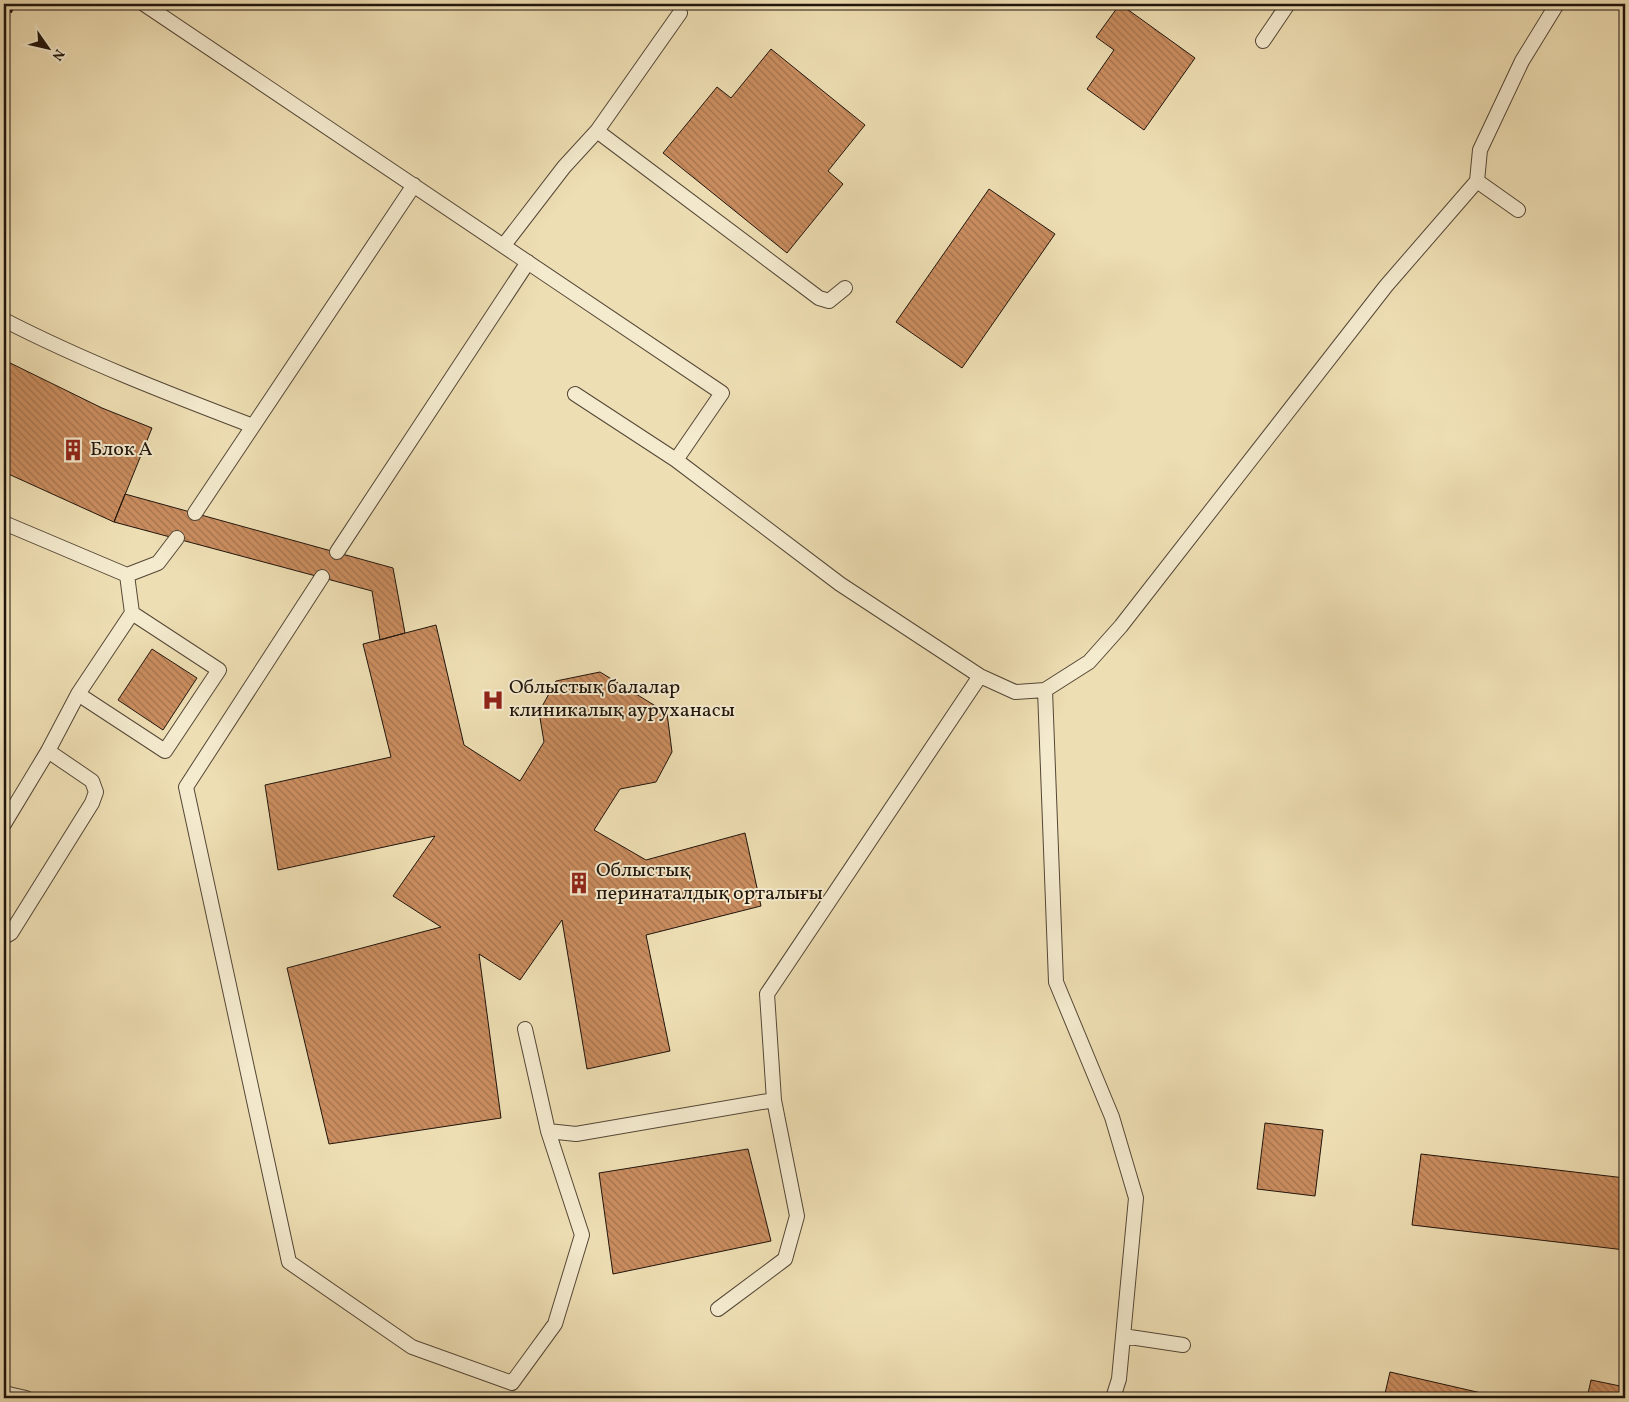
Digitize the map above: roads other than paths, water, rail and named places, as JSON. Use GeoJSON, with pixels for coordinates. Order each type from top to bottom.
{"type":"FeatureCollection","features":[{"type":"Feature","properties":{"kind":"lane"},"geometry":{"type":"LineString","coordinates":[[144,4],[722,393],[676,460]]}},
{"type":"Feature","properties":{"kind":"lane"},"geometry":{"type":"LineString","coordinates":[[1263,40],[1288,4]]}},
{"type":"Feature","properties":{"kind":"lane"},"geometry":{"type":"LineString","coordinates":[[575,394],[676,460],[840,584],[980,676],[1015,692],[1045,690],[1089,662],[1121,626],[1386,286],[1477,181],[1480,150],[1522,61],[1557,4]]}},
{"type":"Feature","properties":{"kind":"lane"},"geometry":{"type":"LineString","coordinates":[[504,245],[564,167],[597,131],[680,13]]}},
{"type":"Feature","properties":{"kind":"lane"},"geometry":{"type":"LineString","coordinates":[[597,131],[819,298],[829,301],[845,288]]}},
{"type":"Feature","properties":{"kind":"lane"},"geometry":{"type":"LineString","coordinates":[[1477,181],[1518,210]]}},
{"type":"Feature","properties":{"kind":"lane"},"geometry":{"type":"LineString","coordinates":[[195,513],[414,186]]}},
{"type":"Feature","properties":{"kind":"lane"},"geometry":{"type":"LineString","coordinates":[[337,552],[528,262]]}},
{"type":"Feature","properties":{"kind":"lane"},"geometry":{"type":"LineString","coordinates":[[4,320],[47,342],[142,383],[253,426]]}},
{"type":"Feature","properties":{"kind":"lane"},"geometry":{"type":"LineString","coordinates":[[4,523],[127,575],[158,563],[177,538]]}},
{"type":"Feature","properties":{"kind":"lane"},"geometry":{"type":"LineString","coordinates":[[4,824],[48,752],[78,694],[132,613],[127,575]]}},
{"type":"Feature","properties":{"kind":"lane"},"geometry":{"type":"LineString","coordinates":[[322,577],[186,787],[289,1262],[412,1347],[512,1383],[555,1324],[582,1235],[548,1131],[526,1029]]}},
{"type":"Feature","properties":{"kind":"lane"},"geometry":{"type":"LineString","coordinates":[[78,694],[165,751],[219,670],[132,613]]}},
{"type":"Feature","properties":{"kind":"lane"},"geometry":{"type":"LineString","coordinates":[[718,1309],[784,1259],[797,1216],[774,1100],[768,994],[980,676]]}},
{"type":"Feature","properties":{"kind":"lane"},"geometry":{"type":"LineString","coordinates":[[1045,690],[1056,982],[1112,1117],[1136,1198],[1119,1379],[1113,1398]]}},
{"type":"Feature","properties":{"kind":"lane"},"geometry":{"type":"LineString","coordinates":[[4,937],[11,933],[92,803],[96,792],[92,781],[48,752]]}},
{"type":"Feature","properties":{"kind":"lane"},"geometry":{"type":"LineString","coordinates":[[548,1131],[576,1134],[774,1100]]}},
{"type":"Feature","properties":{"kind":"lane"},"geometry":{"type":"LineString","coordinates":[[1123,1336],[1183,1345]]}},
{"type":"Feature","properties":{"kind":"lane"},"geometry":{"type":"LineString","coordinates":[[4,1392],[26,1398]]}},
{"type":"Feature","properties":{"kind":"place","name":"Блок А"},"geometry":{"type":"Point","coordinates":[73,450]}},
{"type":"Feature","properties":{"kind":"place","name":"Облыстық балалар клиникалық ауруханасы"},"geometry":{"type":"Point","coordinates":[493,700]}},
{"type":"Feature","properties":{"kind":"place","name":"Облыстық перинаталдық орталығы"},"geometry":{"type":"Point","coordinates":[579,883]}}]}
